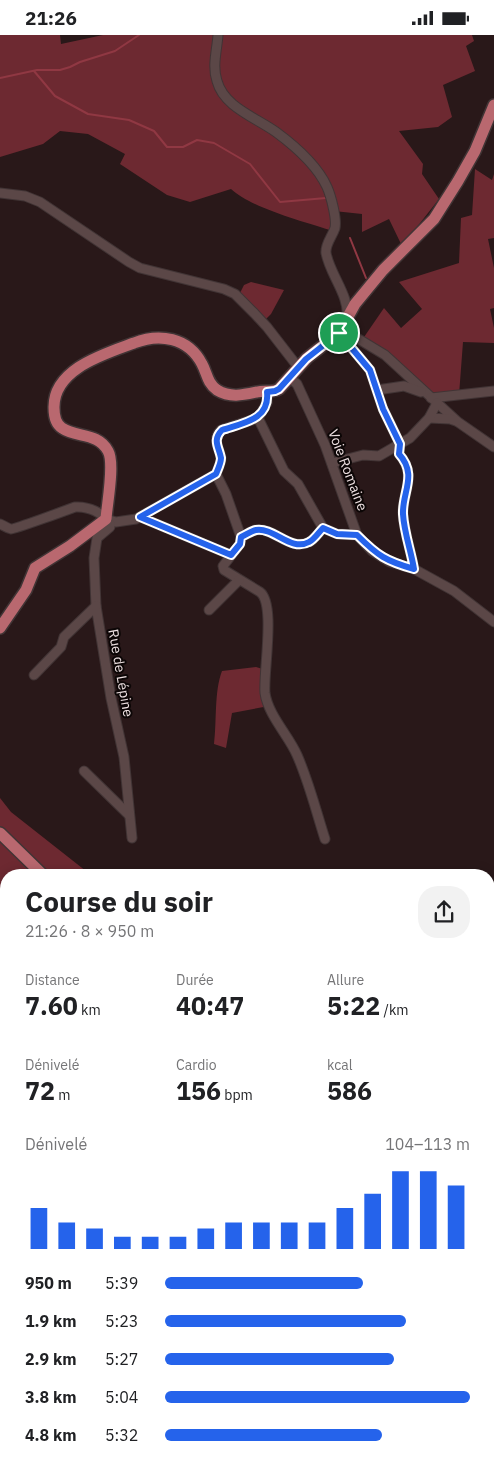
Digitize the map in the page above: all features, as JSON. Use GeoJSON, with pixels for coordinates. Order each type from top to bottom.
{"type":"FeatureCollection","features":[{"type":"Feature","properties":{"kind":"main road"},"geometry":{"type":"LineString","coordinates":[[0,628],[26,591],[35,569],[106,519],[111,473],[109,452],[92,437],[61,427],[56,419],[53,409],[54,400],[64,380],[89,361],[147,338],[164,337],[180,342],[192,350],[203,366],[211,385],[223,393],[241,396],[279,389],[298,367],[342,327],[355,304],[383,270],[434,219],[475,151],[494,105]]}},
{"type":"Feature","properties":{"kind":"main road"},"geometry":{"type":"LineString","coordinates":[[0,833],[37,869]]}},
{"type":"Feature","properties":{"kind":"street"},"geometry":{"type":"LineString","coordinates":[[218,35],[215,74],[223,93],[246,114],[286,139],[315,168],[328,188],[336,223],[326,251],[346,302],[347,310],[342,327],[370,370],[387,419],[400,444],[399,454],[405,461],[409,479],[403,515],[414,569]]}},
{"type":"Feature","properties":{"kind":"street"},"geometry":{"type":"LineString","coordinates":[[0,193],[25,196],[40,202],[140,268],[224,289],[235,294],[267,327],[298,367]]}},
{"type":"Feature","properties":{"kind":"street"},"geometry":{"type":"LineString","coordinates":[[342,327],[385,355],[458,422],[494,447]]}},
{"type":"Feature","properties":{"kind":"street","name":"Voie Romaine"},"geometry":{"type":"LineString","coordinates":[[290,378],[297,384],[325,445],[357,535],[372,551],[390,562],[414,569],[454,591],[494,622]]}},
{"type":"Feature","properties":{"kind":"street"},"geometry":{"type":"LineString","coordinates":[[377,390],[404,386],[431,398],[494,391]]}},
{"type":"Feature","properties":{"kind":"street"},"geometry":{"type":"LineString","coordinates":[[0,524],[10,529],[18,528],[26,523],[76,507],[91,508],[106,519],[116,522],[140,517],[216,474],[221,460],[216,441],[218,433],[258,418],[267,403],[267,392]]}},
{"type":"Feature","properties":{"kind":"street"},"geometry":{"type":"LineString","coordinates":[[332,463],[363,455],[379,456],[410,438],[429,418],[431,398]]}},
{"type":"Feature","properties":{"kind":"street"},"geometry":{"type":"LineString","coordinates":[[258,418],[284,471],[298,484],[323,528],[337,534],[357,535]]}},
{"type":"Feature","properties":{"kind":"street"},"geometry":{"type":"LineString","coordinates":[[429,418],[450,419],[458,422]]}},
{"type":"Feature","properties":{"kind":"street"},"geometry":{"type":"LineString","coordinates":[[216,474],[226,494],[241,537],[240,544],[223,566],[224,570],[260,592],[264,597],[268,626],[265,694],[280,727],[297,755],[325,839]]}},
{"type":"Feature","properties":{"kind":"street"},"geometry":{"type":"LineString","coordinates":[[140,517],[231,555]]}},
{"type":"Feature","properties":{"kind":"street","name":"Rue de Lépine"},"geometry":{"type":"LineString","coordinates":[[106,519],[110,522],[110,527],[97,538],[94,558],[96,606],[111,698],[124,757],[132,838]]}},
{"type":"Feature","properties":{"kind":"street"},"geometry":{"type":"LineString","coordinates":[[241,537],[254,531],[265,531],[291,543],[302,544],[310,542],[323,528]]}},
{"type":"Feature","properties":{"kind":"street"},"geometry":{"type":"LineString","coordinates":[[208,610],[239,580]]}},
{"type":"Feature","properties":{"kind":"street"},"geometry":{"type":"LineString","coordinates":[[34,675],[60,647],[64,637],[96,606]]}},
{"type":"Feature","properties":{"kind":"street"},"geometry":{"type":"LineString","coordinates":[[84,771],[129,815]]}},
{"type":"Feature","properties":{"kind":"shaded area"},"geometry":{"type":"Polygon","coordinates":[[[0,35],[60,35],[61,44],[103,35],[472,35],[474,41],[466,46],[475,71],[443,85],[452,117],[438,127],[399,131],[423,164],[422,174],[439,199],[402,246],[389,219],[362,232],[362,214],[334,211],[333,231],[265,208],[240,196],[231,189],[190,202],[167,195],[120,164],[125,154],[88,134],[60,131],[43,144],[0,157],[0,35]]]}},
{"type":"Feature","properties":{"kind":"shaded area"},"geometry":{"type":"Polygon","coordinates":[[[475,169],[492,180],[494,174],[494,238],[488,239],[494,268],[494,308],[490,309],[494,328],[494,343],[463,342],[459,395],[431,395],[362,340],[384,308],[401,328],[422,309],[399,282],[459,263],[461,218],[472,215],[475,169]]]}},
{"type":"Feature","properties":{"kind":"shaded area"},"geometry":{"type":"Polygon","coordinates":[[[251,282],[284,290],[271,314],[266,319],[239,295],[244,285],[251,282]]]}},
{"type":"Feature","properties":{"kind":"shaded area"},"geometry":{"type":"Polygon","coordinates":[[[256,667],[266,670],[269,706],[232,713],[226,748],[214,744],[217,697],[222,671],[256,667]]]}},
{"type":"Feature","properties":{"kind":"shaded area"},"geometry":{"type":"Polygon","coordinates":[[[0,798],[11,812],[83,869],[0,869],[0,798]]]}},
{"type":"Feature","properties":{"kind":"waterway"},"geometry":{"type":"LineString","coordinates":[[0,78],[37,70],[60,70],[70,67],[115,51],[139,35]]}},
{"type":"Feature","properties":{"kind":"waterway"},"geometry":{"type":"LineString","coordinates":[[34,71],[55,96],[88,114],[129,120],[154,131],[167,147],[183,147],[197,140],[214,143],[250,164],[280,202],[326,198]]}},
{"type":"Feature","properties":{"kind":"waterway"},"geometry":{"type":"LineString","coordinates":[[350,238],[366,278]]}},
{"type":"Feature","properties":{"kind":"route"},"geometry":{"type":"LineString","coordinates":[[339,333],[370,370],[387,419],[400,444],[399,454],[405,461],[409,479],[403,515],[414,569],[390,562],[372,551],[357,535],[337,534],[323,528],[310,542],[302,544],[291,543],[270,532],[254,531],[241,537],[240,544],[231,555],[140,517],[216,474],[221,460],[216,441],[218,433],[258,418],[267,403],[267,392],[279,389],[306,359],[339,333]]}}]}
